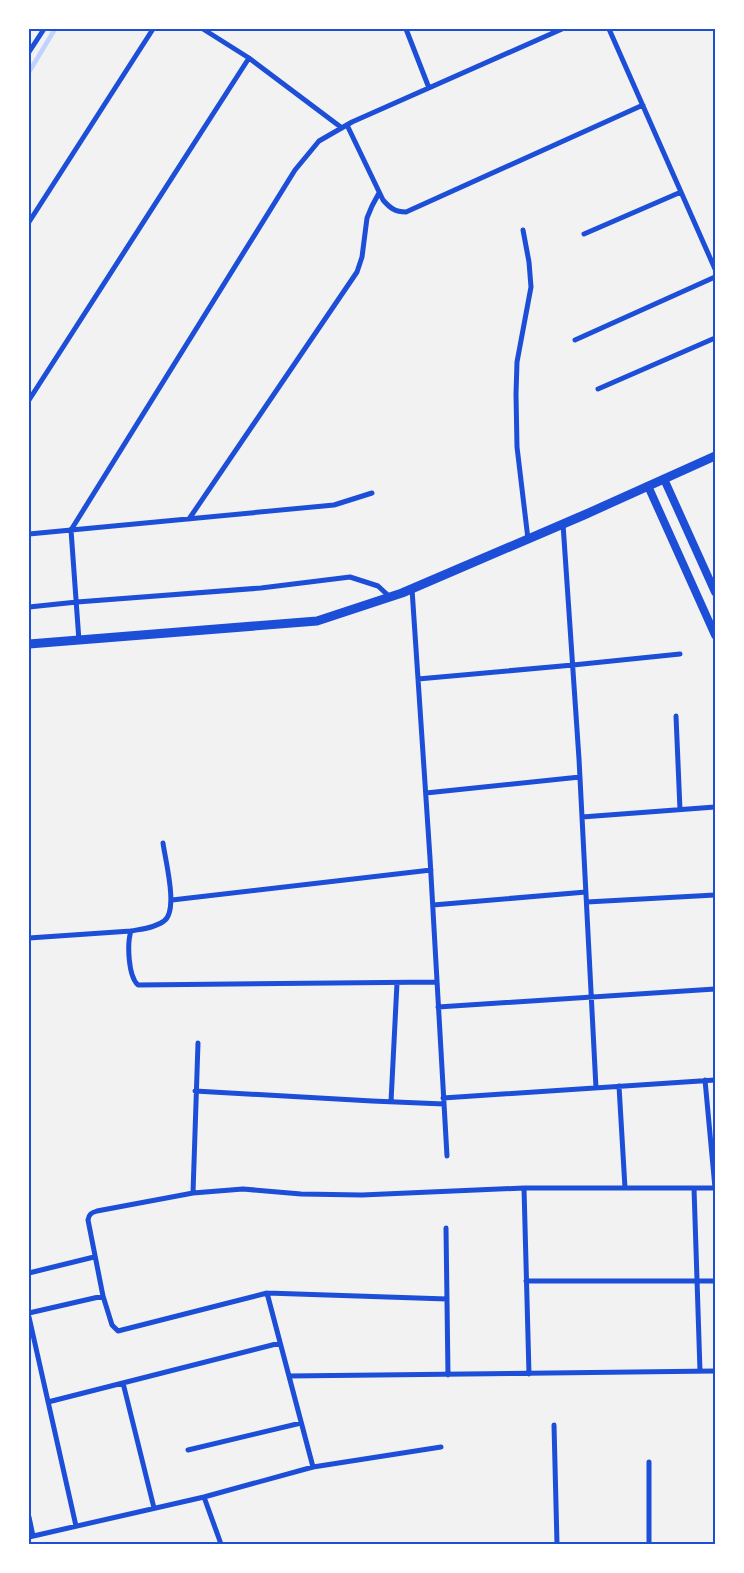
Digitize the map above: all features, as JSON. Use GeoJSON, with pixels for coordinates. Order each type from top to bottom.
{"type":"FeatureCollection","features":[{"type":"Feature","properties":{"kind":"main road"},"geometry":{"type":"LineString","coordinates":[[29,644],[317,621],[391,598],[715,456]]}},
{"type":"Feature","properties":{"kind":"street"},"geometry":{"type":"LineString","coordinates":[[29,52],[44,29]]}},
{"type":"Feature","properties":{"kind":"street"},"geometry":{"type":"LineString","coordinates":[[29,222],[153,29]]}},
{"type":"Feature","properties":{"kind":"street"},"geometry":{"type":"LineString","coordinates":[[203,29],[249,58],[344,127],[379,193],[390,208],[396,212],[406,212],[643,106]]}},
{"type":"Feature","properties":{"kind":"street"},"geometry":{"type":"LineString","coordinates":[[406,29],[429,88]]}},
{"type":"Feature","properties":{"kind":"street"},"geometry":{"type":"LineString","coordinates":[[79,640],[71,530],[295,170],[319,141],[344,127],[562,29]]}},
{"type":"Feature","properties":{"kind":"street"},"geometry":{"type":"LineString","coordinates":[[609,29],[715,269]]}},
{"type":"Feature","properties":{"kind":"street"},"geometry":{"type":"LineString","coordinates":[[29,400],[249,58]]}},
{"type":"Feature","properties":{"kind":"street"},"geometry":{"type":"LineString","coordinates":[[584,234],[681,192]]}},
{"type":"Feature","properties":{"kind":"street"},"geometry":{"type":"LineString","coordinates":[[190,519],[357,272],[362,257],[366,218],[379,193]]}},
{"type":"Feature","properties":{"kind":"street"},"geometry":{"type":"LineString","coordinates":[[523,230],[531,287],[517,362],[516,394],[517,447],[528,539]]}},
{"type":"Feature","properties":{"kind":"street"},"geometry":{"type":"LineString","coordinates":[[575,340],[715,277]]}},
{"type":"Feature","properties":{"kind":"street"},"geometry":{"type":"LineString","coordinates":[[598,389],[715,338]]}},
{"type":"Feature","properties":{"kind":"street"},"geometry":{"type":"LineString","coordinates":[[664,479],[715,592]]}},
{"type":"Feature","properties":{"kind":"street"},"geometry":{"type":"LineString","coordinates":[[648,486],[713,625],[715,635]]}},
{"type":"Feature","properties":{"kind":"street"},"geometry":{"type":"LineString","coordinates":[[29,534],[334,505],[372,493]]}},
{"type":"Feature","properties":{"kind":"street"},"geometry":{"type":"LineString","coordinates":[[563,524],[580,777],[596,1088]]}},
{"type":"Feature","properties":{"kind":"street"},"geometry":{"type":"LineString","coordinates":[[29,607],[261,588],[350,577],[378,586],[391,598]]}},
{"type":"Feature","properties":{"kind":"street"},"geometry":{"type":"LineString","coordinates":[[412,589],[431,870],[447,1156]]}},
{"type":"Feature","properties":{"kind":"street"},"geometry":{"type":"LineString","coordinates":[[418,679],[680,654]]}},
{"type":"Feature","properties":{"kind":"street"},"geometry":{"type":"LineString","coordinates":[[676,716],[680,810]]}},
{"type":"Feature","properties":{"kind":"street"},"geometry":{"type":"LineString","coordinates":[[426,793],[580,777]]}},
{"type":"Feature","properties":{"kind":"street"},"geometry":{"type":"LineString","coordinates":[[582,817],[715,807]]}},
{"type":"Feature","properties":{"kind":"street"},"geometry":{"type":"LineString","coordinates":[[29,938],[131,931],[155,926],[166,921],[172,900],[163,843]]}},
{"type":"Feature","properties":{"kind":"street"},"geometry":{"type":"LineString","coordinates":[[172,900],[431,870]]}},
{"type":"Feature","properties":{"kind":"street"},"geometry":{"type":"LineString","coordinates":[[433,905],[586,892]]}},
{"type":"Feature","properties":{"kind":"street"},"geometry":{"type":"LineString","coordinates":[[587,902],[715,895]]}},
{"type":"Feature","properties":{"kind":"street"},"geometry":{"type":"LineString","coordinates":[[131,931],[128,938],[130,966],[133,980],[138,985],[437,982]]}},
{"type":"Feature","properties":{"kind":"street"},"geometry":{"type":"LineString","coordinates":[[391,1102],[397,983]]}},
{"type":"Feature","properties":{"kind":"street"},"geometry":{"type":"LineString","coordinates":[[438,1007],[715,989]]}},
{"type":"Feature","properties":{"kind":"street"},"geometry":{"type":"LineString","coordinates":[[193,1193],[198,1043]]}},
{"type":"Feature","properties":{"kind":"street"},"geometry":{"type":"LineString","coordinates":[[447,1299],[267,1293],[118,1331],[112,1325],[103,1296],[88,1220],[91,1213],[97,1211],[193,1193],[243,1189],[301,1194],[362,1195],[524,1188],[715,1188],[705,1080]]}},
{"type":"Feature","properties":{"kind":"street"},"geometry":{"type":"LineString","coordinates":[[195,1091],[391,1102],[443,1101],[715,1080]]}},
{"type":"Feature","properties":{"kind":"street"},"geometry":{"type":"LineString","coordinates":[[619,1086],[625,1188]]}},
{"type":"Feature","properties":{"kind":"street"},"geometry":{"type":"LineString","coordinates":[[524,1188],[529,1374]]}},
{"type":"Feature","properties":{"kind":"street"},"geometry":{"type":"LineString","coordinates":[[694,1188],[700,1371]]}},
{"type":"Feature","properties":{"kind":"street"},"geometry":{"type":"LineString","coordinates":[[446,1228],[448,1375]]}},
{"type":"Feature","properties":{"kind":"street"},"geometry":{"type":"LineString","coordinates":[[29,1273],[94,1256]]}},
{"type":"Feature","properties":{"kind":"street"},"geometry":{"type":"LineString","coordinates":[[526,1281],[715,1281]]}},
{"type":"Feature","properties":{"kind":"street"},"geometry":{"type":"LineString","coordinates":[[267,1293],[313,1467]]}},
{"type":"Feature","properties":{"kind":"street"},"geometry":{"type":"LineString","coordinates":[[76,1526],[29,1315],[103,1296]]}},
{"type":"Feature","properties":{"kind":"street"},"geometry":{"type":"LineString","coordinates":[[48,1402],[280,1343]]}},
{"type":"Feature","properties":{"kind":"street"},"geometry":{"type":"LineString","coordinates":[[289,1376],[715,1371]]}},
{"type":"Feature","properties":{"kind":"street"},"geometry":{"type":"LineString","coordinates":[[123,1383],[154,1508]]}},
{"type":"Feature","properties":{"kind":"street"},"geometry":{"type":"LineString","coordinates":[[188,1450],[301,1423]]}},
{"type":"Feature","properties":{"kind":"street"},"geometry":{"type":"LineString","coordinates":[[554,1425],[558,1544]]}},
{"type":"Feature","properties":{"kind":"street"},"geometry":{"type":"LineString","coordinates":[[29,1517],[31,1536],[204,1497],[313,1467],[441,1447]]}},
{"type":"Feature","properties":{"kind":"street"},"geometry":{"type":"LineString","coordinates":[[649,1462],[649,1544]]}},
{"type":"Feature","properties":{"kind":"street"},"geometry":{"type":"LineString","coordinates":[[204,1497],[221,1544]]}},
{"type":"Feature","properties":{"kind":"waterway"},"geometry":{"type":"LineString","coordinates":[[29,72],[55,29]]}}]}
